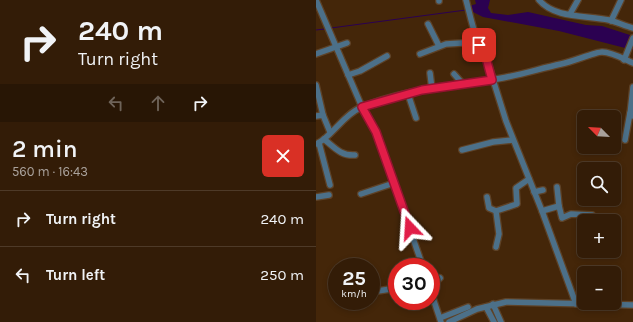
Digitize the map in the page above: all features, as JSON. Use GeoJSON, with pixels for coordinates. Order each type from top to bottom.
{"type":"FeatureCollection","features":[{"type":"Feature","properties":{"kind":"street"},"geometry":{"type":"LineString","coordinates":[[316,0],[318,11],[326,23],[362,107],[376,132],[420,258]]}},
{"type":"Feature","properties":{"kind":"street"},"geometry":{"type":"LineString","coordinates":[[539,0],[550,9],[611,21],[633,28]]}},
{"type":"Feature","properties":{"kind":"street"},"geometry":{"type":"LineString","coordinates":[[570,14],[578,0]]}},
{"type":"Feature","properties":{"kind":"street"},"geometry":{"type":"LineString","coordinates":[[611,21],[621,0]]}},
{"type":"Feature","properties":{"kind":"street"},"geometry":{"type":"LineString","coordinates":[[467,2],[478,42],[485,54],[492,80],[513,140],[542,211],[576,304]]}},
{"type":"Feature","properties":{"kind":"street"},"geometry":{"type":"LineString","coordinates":[[428,24],[439,46]]}},
{"type":"Feature","properties":{"kind":"street"},"geometry":{"type":"LineString","coordinates":[[624,60],[633,38]]}},
{"type":"Feature","properties":{"kind":"street"},"geometry":{"type":"LineString","coordinates":[[420,54],[439,46],[478,42]]}},
{"type":"Feature","properties":{"kind":"street"},"geometry":{"type":"LineString","coordinates":[[316,54],[347,43]]}},
{"type":"Feature","properties":{"kind":"street"},"geometry":{"type":"LineString","coordinates":[[320,142],[354,111],[362,107],[408,94],[432,88],[492,80],[575,61],[598,52],[606,53],[633,63]]}},
{"type":"Feature","properties":{"kind":"street"},"geometry":{"type":"LineString","coordinates":[[348,75],[360,71],[387,56]]}},
{"type":"Feature","properties":{"kind":"street"},"geometry":{"type":"LineString","coordinates":[[430,73],[432,88]]}},
{"type":"Feature","properties":{"kind":"street"},"geometry":{"type":"LineString","coordinates":[[454,74],[463,84]]}},
{"type":"Feature","properties":{"kind":"street"},"geometry":{"type":"LineString","coordinates":[[316,85],[330,132]]}},
{"type":"Feature","properties":{"kind":"street"},"geometry":{"type":"LineString","coordinates":[[626,140],[631,115],[633,87]]}},
{"type":"Feature","properties":{"kind":"street"},"geometry":{"type":"LineString","coordinates":[[408,94],[416,118]]}},
{"type":"Feature","properties":{"kind":"street"},"geometry":{"type":"LineString","coordinates":[[316,116],[324,115]]}},
{"type":"Feature","properties":{"kind":"street"},"geometry":{"type":"LineString","coordinates":[[462,150],[493,142],[513,140]]}},
{"type":"Feature","properties":{"kind":"street"},"geometry":{"type":"LineString","coordinates":[[320,142],[340,153],[355,155]]}},
{"type":"Feature","properties":{"kind":"street"},"geometry":{"type":"LineString","coordinates":[[320,142],[330,184]]}},
{"type":"Feature","properties":{"kind":"street"},"geometry":{"type":"LineString","coordinates":[[488,197],[489,208],[496,211],[518,204],[516,188],[529,179]]}},
{"type":"Feature","properties":{"kind":"street"},"geometry":{"type":"LineString","coordinates":[[361,194],[394,183]]}},
{"type":"Feature","properties":{"kind":"street"},"geometry":{"type":"LineString","coordinates":[[557,187],[562,218],[571,214],[577,214]]}},
{"type":"Feature","properties":{"kind":"street"},"geometry":{"type":"LineString","coordinates":[[534,192],[543,190]]}},
{"type":"Feature","properties":{"kind":"street"},"geometry":{"type":"LineString","coordinates":[[316,197],[329,195]]}},
{"type":"Feature","properties":{"kind":"street"},"geometry":{"type":"LineString","coordinates":[[542,211],[559,206]]}},
{"type":"Feature","properties":{"kind":"street"},"geometry":{"type":"LineString","coordinates":[[496,211],[499,234],[496,247]]}},
{"type":"Feature","properties":{"kind":"street"},"geometry":{"type":"LineString","coordinates":[[449,322],[493,304],[506,302],[633,305]]}},
{"type":"Feature","properties":{"kind":"street"},"geometry":{"type":"LineString","coordinates":[[493,304],[501,322]]}},
{"type":"Feature","properties":{"kind":"street"},"geometry":{"type":"LineString","coordinates":[[437,310],[440,320],[468,307]]}},
{"type":"Feature","properties":{"kind":"street"},"geometry":{"type":"LineString","coordinates":[[486,307],[494,322]]}},
{"type":"Feature","properties":{"kind":"shaded area"},"geometry":{"type":"Polygon","coordinates":[[[475,0],[490,0],[488,8],[491,13],[508,15],[528,12],[586,25],[602,26],[633,36],[633,50],[559,31],[483,17],[471,11],[469,6],[476,4],[475,0]]]}},
{"type":"Feature","properties":{"kind":"waterway"},"geometry":{"type":"LineString","coordinates":[[331,28],[466,10]]}},
{"type":"Feature","properties":{"kind":"waterway"},"geometry":{"type":"LineString","coordinates":[[316,30],[325,29]]}},
{"type":"Feature","properties":{"kind":"route"},"geometry":{"type":"LineString","coordinates":[[410,228],[376,132],[362,107],[422,90],[492,80],[485,54],[479,45]]}}]}
